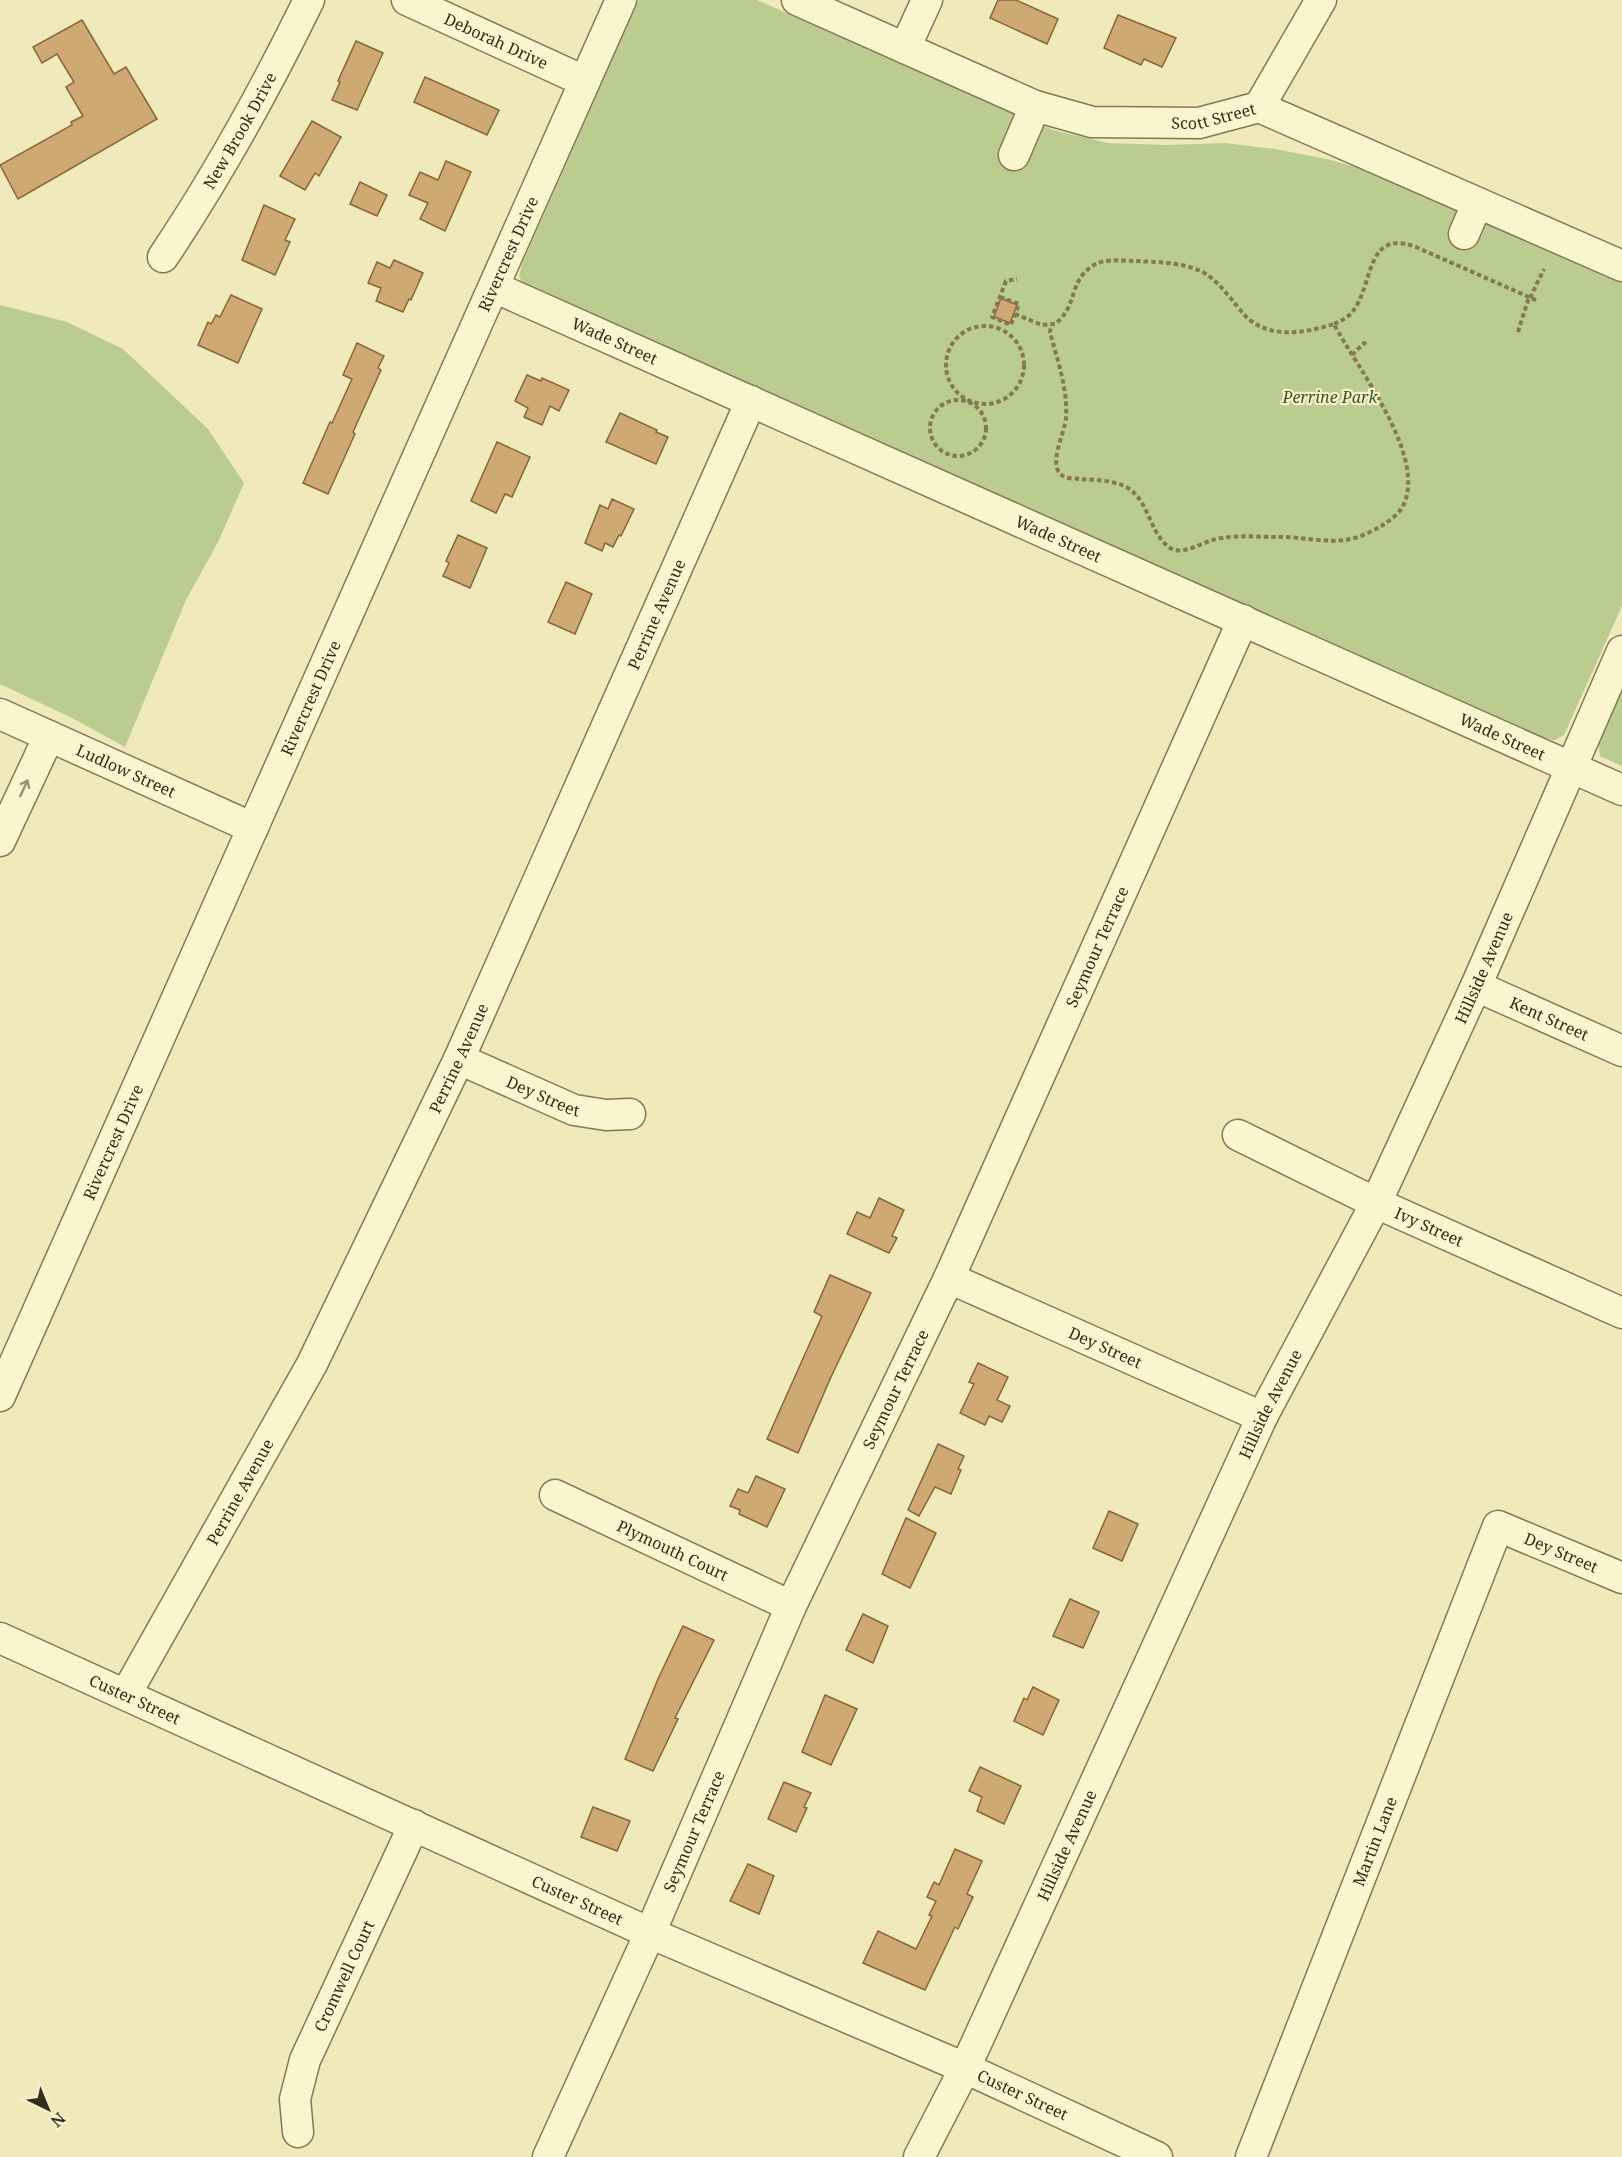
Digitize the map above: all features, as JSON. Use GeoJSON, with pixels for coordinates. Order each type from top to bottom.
{"type":"FeatureCollection","features":[{"type":"Feature","properties":{"kind":"street","name":"New Brook Drive"},"geometry":{"type":"LineString","coordinates":[[163,257],[193,212],[270,79],[309,0]]}},
{"type":"Feature","properties":{"kind":"street","name":"Deborah Drive"},"geometry":{"type":"LineString","coordinates":[[407,0],[584,81]]}},
{"type":"Feature","properties":{"kind":"street","name":"Rivercrest Drive"},"geometry":{"type":"LineString","coordinates":[[0,1396],[621,0]]}},
{"type":"Feature","properties":{"kind":"street","name":"Scott Street"},"geometry":{"type":"LineString","coordinates":[[797,0],[1035,106],[1092,122],[1199,123],[1258,107],[1622,266]]}},
{"type":"Feature","properties":{"kind":"street"},"geometry":{"type":"LineString","coordinates":[[905,48],[927,0]]}},
{"type":"Feature","properties":{"kind":"street"},"geometry":{"type":"LineString","coordinates":[[1258,107],[1321,0]]}},
{"type":"Feature","properties":{"kind":"street"},"geometry":{"type":"LineString","coordinates":[[1014,155],[1035,106]]}},
{"type":"Feature","properties":{"kind":"street"},"geometry":{"type":"LineString","coordinates":[[1464,234],[1477,204]]}},
{"type":"Feature","properties":{"kind":"street","name":"Wade Street"},"geometry":{"type":"LineString","coordinates":[[494,287],[1622,790]]}},
{"type":"Feature","properties":{"kind":"street","name":"Perrine Avenue"},"geometry":{"type":"LineString","coordinates":[[126,1694],[312,1364],[459,1059],[751,401]]}},
{"type":"Feature","properties":{"kind":"street","name":"Seymour Terrace"},"geometry":{"type":"LineString","coordinates":[[548,2157],[650,1933],[791,1606],[949,1278],[1243,620]]}},
{"type":"Feature","properties":{"kind":"street","name":"Hillside Avenue"},"geometry":{"type":"LineString","coordinates":[[919,2157],[964,2068],[1262,1417],[1376,1203],[1476,986],[1622,651]]}},
{"type":"Feature","properties":{"kind":"street","name":"Ludlow Street"},"geometry":{"type":"LineString","coordinates":[[0,714],[252,828]]}},
{"type":"Feature","properties":{"kind":"street"},"geometry":{"type":"LineString","coordinates":[[0,841],[49,735]]}},
{"type":"Feature","properties":{"kind":"street","name":"Kent Street"},"geometry":{"type":"LineString","coordinates":[[1476,986],[1622,1051]]}},
{"type":"Feature","properties":{"kind":"street","name":"Dey Street"},"geometry":{"type":"LineString","coordinates":[[459,1059],[574,1110],[606,1115],[630,1114]]}},
{"type":"Feature","properties":{"kind":"street","name":"Ivy Street"},"geometry":{"type":"LineString","coordinates":[[1238,1135],[1376,1203],[1622,1313]]}},
{"type":"Feature","properties":{"kind":"street","name":"Dey Street"},"geometry":{"type":"LineString","coordinates":[[949,1278],[1262,1417]]}},
{"type":"Feature","properties":{"kind":"street","name":"Plymouth Court"},"geometry":{"type":"LineString","coordinates":[[555,1496],[791,1606]]}},
{"type":"Feature","properties":{"kind":"street","name":"Dey Street"},"geometry":{"type":"LineString","coordinates":[[1498,1526],[1622,1578]]}},
{"type":"Feature","properties":{"kind":"street","name":"Martin Lane"},"geometry":{"type":"LineString","coordinates":[[1251,2157],[1498,1526]]}},
{"type":"Feature","properties":{"kind":"street","name":"Custer Street"},"geometry":{"type":"LineString","coordinates":[[0,1638],[650,1933],[964,2068],[1157,2157]]}},
{"type":"Feature","properties":{"kind":"street","name":"Cromwell Court"},"geometry":{"type":"LineString","coordinates":[[298,2132],[295,2099],[305,2060],[414,1825]]}},
{"type":"Feature","properties":{"kind":"path"},"geometry":{"type":"LineString","coordinates":[[1015,314],[1042,325],[1051,326],[1067,312],[1074,288],[1086,271],[1099,262],[1158,262],[1201,272],[1218,284],[1250,321],[1272,331],[1292,333],[1334,324],[1346,318],[1353,311],[1375,258],[1385,246],[1394,242],[1416,246],[1538,301]]}},
{"type":"Feature","properties":{"kind":"path"},"geometry":{"type":"LineString","coordinates":[[1518,332],[1529,297],[1544,269]]}},
{"type":"Feature","properties":{"kind":"path"},"geometry":{"type":"LineString","coordinates":[[1000,297],[1019,304],[1011,325],[992,317],[1006,281],[1017,279]]}},
{"type":"Feature","properties":{"kind":"path"},"geometry":{"type":"LineString","coordinates":[[998,328],[1001,321]]}},
{"type":"Feature","properties":{"kind":"path"},"geometry":{"type":"LineString","coordinates":[[1051,326],[1050,332],[1060,370],[1066,410],[1066,424],[1055,461],[1058,471],[1068,478],[1126,486],[1143,504],[1164,543],[1169,548],[1180,551],[1223,537],[1351,539],[1376,529],[1398,514],[1406,499],[1408,477],[1406,464],[1384,407],[1334,324]]}},
{"type":"Feature","properties":{"kind":"path"},"geometry":{"type":"LineString","coordinates":[[969,402],[955,391],[946,375],[945,363],[948,351],[954,340],[969,330],[987,326],[998,328],[1010,334],[1018,343],[1023,355],[1022,380],[1015,390],[1000,401],[981,405],[969,402],[957,400],[945,403],[936,411],[931,422],[931,435],[936,446],[946,453],[958,456],[971,453],[981,445],[986,433],[986,421],[980,409],[969,402]]}},
{"type":"Feature","properties":{"kind":"path"},"geometry":{"type":"LineString","coordinates":[[1352,355],[1364,343],[1366,345]]}},
{"type":"Feature","properties":{"kind":"green space","name":"Perrine Park"},"geometry":{"type":"Polygon","coordinates":[[[639,0],[757,0],[1053,130],[1108,143],[1166,145],[1225,143],[1275,149],[1327,159],[1377,173],[1622,280],[1622,606],[1564,735],[1555,740],[1541,738],[522,282],[519,276],[523,262],[639,0]]]}},
{"type":"Feature","properties":{"kind":"green space"},"geometry":{"type":"Polygon","coordinates":[[[0,305],[67,322],[123,349],[208,429],[244,483],[218,542],[186,600],[125,747],[74,719],[0,684],[0,305]]]}},
{"type":"Feature","properties":{"kind":"green space"},"geometry":{"type":"Polygon","coordinates":[[[1622,688],[1622,766],[1600,756],[1598,741],[1622,688]]]}},
{"type":"Feature","properties":{"kind":"building"},"geometry":{"type":"Polygon","coordinates":[[[998,0],[1016,0],[1058,19],[1047,44],[990,18],[998,0]]]}},
{"type":"Feature","properties":{"kind":"building"},"geometry":{"type":"Polygon","coordinates":[[[1118,15],[1176,38],[1162,67],[1144,59],[1141,65],[1104,48],[1118,15]]]}},
{"type":"Feature","properties":{"kind":"building"},"geometry":{"type":"Polygon","coordinates":[[[82,20],[114,74],[126,67],[157,119],[18,199],[0,165],[72,125],[71,122],[83,116],[66,87],[74,82],[57,54],[42,63],[33,47],[82,20]]]}},
{"type":"Feature","properties":{"kind":"building"},"geometry":{"type":"Polygon","coordinates":[[[356,41],[383,53],[357,110],[332,100],[356,41]]]}},
{"type":"Feature","properties":{"kind":"building"},"geometry":{"type":"Polygon","coordinates":[[[425,77],[499,110],[487,135],[414,102],[425,77]]]}},
{"type":"Feature","properties":{"kind":"building"},"geometry":{"type":"Polygon","coordinates":[[[312,121],[341,137],[319,176],[315,173],[305,190],[280,176],[312,121]]]}},
{"type":"Feature","properties":{"kind":"building"},"geometry":{"type":"Polygon","coordinates":[[[446,161],[471,172],[445,231],[420,219],[428,203],[409,195],[420,172],[438,180],[446,161]]]}},
{"type":"Feature","properties":{"kind":"building"},"geometry":{"type":"Polygon","coordinates":[[[360,182],[387,195],[377,216],[350,204],[360,182]]]}},
{"type":"Feature","properties":{"kind":"building"},"geometry":{"type":"Polygon","coordinates":[[[264,205],[295,219],[285,240],[290,242],[275,275],[242,260],[264,205]]]}},
{"type":"Feature","properties":{"kind":"building"},"geometry":{"type":"Polygon","coordinates":[[[394,260],[423,273],[403,312],[376,301],[381,288],[368,283],[377,262],[390,268],[394,260]]]}},
{"type":"Feature","properties":{"kind":"building"},"geometry":{"type":"Polygon","coordinates":[[[231,295],[262,309],[238,363],[198,345],[208,322],[211,324],[216,315],[220,317],[231,295]]]}},
{"type":"Feature","properties":{"kind":"building"},"geometry":{"type":"Polygon","coordinates":[[[1001,298],[1017,305],[1010,323],[994,317],[1001,298]]]}},
{"type":"Feature","properties":{"kind":"building"},"geometry":{"type":"Polygon","coordinates":[[[357,343],[384,356],[378,368],[381,370],[328,494],[303,483],[352,379],[343,375],[357,343]]]}},
{"type":"Feature","properties":{"kind":"building"},"geometry":{"type":"Polygon","coordinates":[[[527,375],[541,381],[542,378],[569,390],[559,411],[550,406],[542,425],[524,417],[528,408],[515,401],[527,375]]]}},
{"type":"Feature","properties":{"kind":"building"},"geometry":{"type":"Polygon","coordinates":[[[620,413],[668,437],[656,464],[606,442],[620,413]]]}},
{"type":"Feature","properties":{"kind":"building"},"geometry":{"type":"Polygon","coordinates":[[[497,442],[530,457],[512,497],[505,494],[496,513],[471,501],[497,442]]]}},
{"type":"Feature","properties":{"kind":"building"},"geometry":{"type":"Polygon","coordinates":[[[612,499],[634,509],[613,547],[605,543],[602,551],[585,543],[600,505],[608,509],[612,499]]]}},
{"type":"Feature","properties":{"kind":"building"},"geometry":{"type":"Polygon","coordinates":[[[458,535],[487,548],[470,588],[443,576],[449,563],[446,561],[458,535]]]}},
{"type":"Feature","properties":{"kind":"building"},"geometry":{"type":"Polygon","coordinates":[[[566,582],[592,594],[575,634],[548,622],[566,582]]]}},
{"type":"Feature","properties":{"kind":"building"},"geometry":{"type":"Polygon","coordinates":[[[879,1198],[904,1210],[892,1236],[897,1238],[889,1253],[847,1234],[857,1212],[870,1218],[879,1198]]]}},
{"type":"Feature","properties":{"kind":"building"},"geometry":{"type":"Polygon","coordinates":[[[830,1275],[871,1293],[798,1453],[767,1439],[822,1316],[814,1312],[830,1275]]]}},
{"type":"Feature","properties":{"kind":"building"},"geometry":{"type":"Polygon","coordinates":[[[978,1363],[1008,1377],[997,1400],[1010,1406],[1002,1422],[989,1416],[985,1425],[960,1413],[974,1384],[969,1382],[978,1363]]]}},
{"type":"Feature","properties":{"kind":"building"},"geometry":{"type":"Polygon","coordinates":[[[938,1444],[964,1456],[958,1469],[961,1470],[951,1494],[935,1487],[919,1516],[908,1510],[938,1444]]]}},
{"type":"Feature","properties":{"kind":"building"},"geometry":{"type":"Polygon","coordinates":[[[756,1476],[785,1489],[767,1527],[739,1514],[740,1510],[730,1506],[738,1489],[748,1493],[756,1476]]]}},
{"type":"Feature","properties":{"kind":"building"},"geometry":{"type":"Polygon","coordinates":[[[1109,1511],[1138,1524],[1122,1561],[1093,1548],[1109,1511]]]}},
{"type":"Feature","properties":{"kind":"building"},"geometry":{"type":"Polygon","coordinates":[[[906,1518],[936,1533],[910,1588],[882,1574],[906,1518]]]}},
{"type":"Feature","properties":{"kind":"building"},"geometry":{"type":"Polygon","coordinates":[[[1070,1599],[1099,1612],[1083,1648],[1053,1636],[1070,1599]]]}},
{"type":"Feature","properties":{"kind":"building"},"geometry":{"type":"Polygon","coordinates":[[[863,1614],[888,1626],[873,1663],[846,1650],[863,1614]]]}},
{"type":"Feature","properties":{"kind":"building"},"geometry":{"type":"Polygon","coordinates":[[[683,1626],[714,1640],[675,1718],[678,1719],[653,1771],[625,1759],[683,1626]]]}},
{"type":"Feature","properties":{"kind":"building"},"geometry":{"type":"Polygon","coordinates":[[[1033,1687],[1059,1700],[1043,1735],[1014,1721],[1024,1698],[1027,1700],[1033,1687]]]}},
{"type":"Feature","properties":{"kind":"building"},"geometry":{"type":"Polygon","coordinates":[[[825,1695],[857,1709],[831,1765],[802,1752],[825,1695]]]}},
{"type":"Feature","properties":{"kind":"building"},"geometry":{"type":"Polygon","coordinates":[[[980,1767],[1021,1786],[1004,1824],[977,1811],[982,1797],[969,1791],[980,1767]]]}},
{"type":"Feature","properties":{"kind":"building"},"geometry":{"type":"Polygon","coordinates":[[[784,1782],[811,1793],[796,1832],[768,1819],[784,1782]]]}},
{"type":"Feature","properties":{"kind":"building"},"geometry":{"type":"Polygon","coordinates":[[[593,1807],[630,1821],[617,1851],[581,1837],[593,1807]]]}},
{"type":"Feature","properties":{"kind":"building"},"geometry":{"type":"Polygon","coordinates":[[[955,1849],[982,1861],[967,1894],[973,1897],[958,1929],[955,1927],[925,1990],[863,1963],[878,1931],[916,1949],[932,1916],[929,1915],[936,1901],[927,1897],[934,1882],[939,1885],[955,1849]]]}},
{"type":"Feature","properties":{"kind":"building"},"geometry":{"type":"Polygon","coordinates":[[[748,1864],[774,1876],[759,1914],[730,1901],[748,1864]]]}}]}
